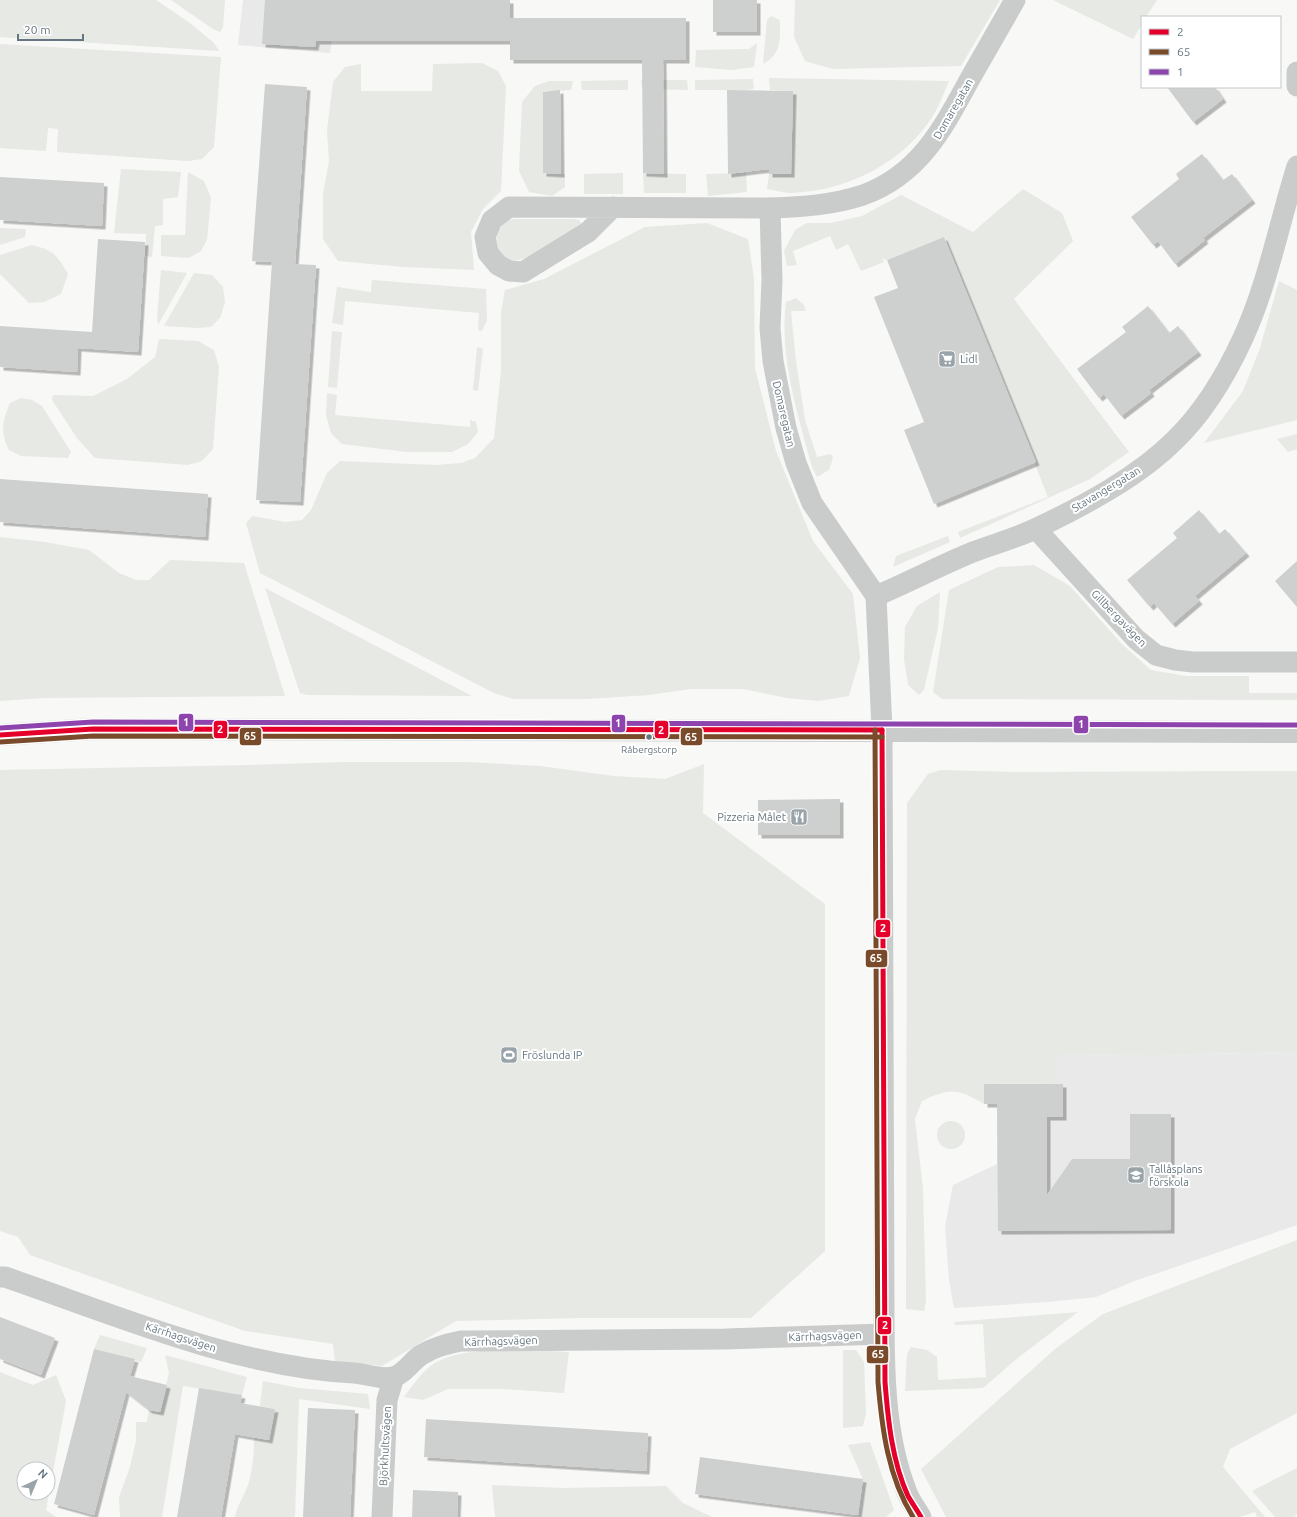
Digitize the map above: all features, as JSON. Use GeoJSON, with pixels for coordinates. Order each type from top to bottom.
{"type":"FeatureCollection","features":[{"type":"Feature","properties":{"kind":"street","name":"Domaregatan"},"geometry":{"type":"LineString","coordinates":[[614,208],[588,232],[523,272],[509,272],[498,265],[488,253],[485,237],[492,220],[509,207],[809,207],[840,202],[865,194],[888,182],[909,168],[929,149],[945,125],[1015,0]]}},
{"type":"Feature","properties":{"kind":"street"},"geometry":{"type":"LineString","coordinates":[[1297,72],[1297,86]]}},
{"type":"Feature","properties":{"kind":"street","name":"Stavangergatan"},"geometry":{"type":"LineString","coordinates":[[876,596],[973,552],[1036,529],[1120,483],[1152,460],[1176,440],[1197,414],[1229,366],[1254,312],[1297,166]]}},
{"type":"Feature","properties":{"kind":"street","name":"Domaregatan"},"geometry":{"type":"LineString","coordinates":[[770,208],[772,280],[770,328],[773,361],[786,428],[796,463],[812,502],[876,596]]}},
{"type":"Feature","properties":{"kind":"street","name":"Gillbergavägen"},"geometry":{"type":"LineString","coordinates":[[1036,529],[1136,639],[1156,655],[1175,660],[1193,662],[1297,662]]}},
{"type":"Feature","properties":{"kind":"street"},"geometry":{"type":"LineString","coordinates":[[876,596],[882,730],[884,1334],[886,1402],[895,1453],[906,1491],[921,1517]]}},
{"type":"Feature","properties":{"kind":"street"},"geometry":{"type":"LineString","coordinates":[[0,735],[93,729],[1297,732]]}},
{"type":"Feature","properties":{"kind":"street","name":"Kärrhagsvägen"},"geometry":{"type":"LineString","coordinates":[[0,1277],[180,1337],[246,1357],[316,1371],[358,1374],[381,1378],[394,1377],[421,1355],[441,1346],[468,1341],[725,1339],[884,1334]]}},
{"type":"Feature","properties":{"kind":"street","name":"Björkhultsvägen"},"geometry":{"type":"LineString","coordinates":[[382,1517],[387,1400],[394,1377]]}},
{"type":"Feature","properties":{"kind":"shaded area"},"geometry":{"type":"Polygon","coordinates":[[[0,0],[156,0],[190,23],[214,43],[219,51],[0,37],[0,0]]]}},
{"type":"Feature","properties":{"kind":"shaded area"},"geometry":{"type":"Polygon","coordinates":[[[171,0],[225,0],[223,28],[220,32],[213,29],[171,0]]]}},
{"type":"Feature","properties":{"kind":"shaded area"},"geometry":{"type":"Polygon","coordinates":[[[243,0],[332,0],[332,41],[330,53],[238,45],[243,0]]]}},
{"type":"Feature","properties":{"kind":"shaded area"},"geometry":{"type":"Polygon","coordinates":[[[795,0],[1000,0],[961,66],[833,69],[805,61],[794,37],[795,0]]]}},
{"type":"Feature","properties":{"kind":"shaded area"},"geometry":{"type":"Polygon","coordinates":[[[1053,0],[1157,0],[1147,16],[1141,16],[1141,26],[1133,39],[1053,0]]]}},
{"type":"Feature","properties":{"kind":"shaded area"},"geometry":{"type":"Polygon","coordinates":[[[771,16],[780,20],[780,40],[774,56],[763,64],[767,20],[771,16]]]}},
{"type":"Feature","properties":{"kind":"shaded area"},"geometry":{"type":"Polygon","coordinates":[[[757,43],[754,67],[731,70],[695,67],[696,50],[749,49],[757,43]]]}},
{"type":"Feature","properties":{"kind":"shaded area"},"geometry":{"type":"Polygon","coordinates":[[[0,44],[221,57],[214,147],[202,159],[188,161],[57,152],[58,129],[48,128],[46,151],[0,148],[0,44]]]}},
{"type":"Feature","properties":{"kind":"shaded area"},"geometry":{"type":"Polygon","coordinates":[[[482,63],[498,71],[506,86],[501,191],[483,209],[471,232],[474,270],[404,267],[338,261],[323,239],[323,194],[329,161],[327,130],[333,82],[345,67],[361,64],[361,91],[432,91],[433,64],[482,63]]]}},
{"type":"Feature","properties":{"kind":"shaded area"},"geometry":{"type":"Polygon","coordinates":[[[769,78],[949,81],[934,114],[922,131],[907,147],[890,160],[853,180],[833,187],[812,191],[785,193],[767,189],[769,174],[791,174],[793,91],[770,90],[769,78]]]}},
{"type":"Feature","properties":{"kind":"shaded area"},"geometry":{"type":"Polygon","coordinates":[[[753,79],[754,89],[695,90],[695,80],[753,79]]]}},
{"type":"Feature","properties":{"kind":"shaded area"},"geometry":{"type":"Polygon","coordinates":[[[628,80],[628,90],[582,90],[581,81],[628,80]]]}},
{"type":"Feature","properties":{"kind":"shaded area"},"geometry":{"type":"Polygon","coordinates":[[[641,80],[687,80],[688,90],[642,89],[641,80]]]}},
{"type":"Feature","properties":{"kind":"shaded area"},"geometry":{"type":"Polygon","coordinates":[[[549,81],[573,81],[571,90],[543,92],[543,173],[565,174],[565,187],[552,196],[529,192],[519,171],[522,102],[535,86],[549,81]]]}},
{"type":"Feature","properties":{"kind":"shaded area"},"geometry":{"type":"Polygon","coordinates":[[[121,169],[181,172],[178,197],[163,199],[163,225],[155,226],[152,257],[145,256],[146,234],[114,233],[121,169]]]}},
{"type":"Feature","properties":{"kind":"shaded area"},"geometry":{"type":"Polygon","coordinates":[[[188,172],[204,181],[211,198],[207,240],[201,251],[189,258],[161,256],[161,235],[185,235],[188,172]]]}},
{"type":"Feature","properties":{"kind":"shaded area"},"geometry":{"type":"Polygon","coordinates":[[[623,173],[623,194],[584,194],[584,174],[623,173]]]}},
{"type":"Feature","properties":{"kind":"shaded area"},"geometry":{"type":"Polygon","coordinates":[[[643,173],[686,174],[686,193],[644,193],[643,173]]]}},
{"type":"Feature","properties":{"kind":"shaded area"},"geometry":{"type":"Polygon","coordinates":[[[746,173],[747,192],[708,196],[706,174],[746,173]]]}},
{"type":"Feature","properties":{"kind":"shaded area"},"geometry":{"type":"Polygon","coordinates":[[[1023,189],[1062,213],[1073,241],[1014,299],[1129,452],[1090,479],[960,538],[958,532],[1048,497],[944,237],[887,260],[882,258],[884,262],[861,271],[848,244],[836,250],[830,236],[793,251],[797,265],[787,266],[784,251],[795,230],[807,223],[830,223],[862,216],[901,195],[973,232],[1023,189]]]}},
{"type":"Feature","properties":{"kind":"shaded area"},"geometry":{"type":"Polygon","coordinates":[[[513,219],[574,219],[579,220],[583,225],[580,230],[546,248],[527,257],[512,261],[505,259],[500,255],[496,242],[497,234],[501,228],[506,222],[513,219]]]}},
{"type":"Feature","properties":{"kind":"shaded area"},"geometry":{"type":"Polygon","coordinates":[[[707,223],[748,239],[754,279],[755,368],[776,451],[813,541],[853,594],[860,658],[849,696],[819,701],[787,698],[743,689],[691,689],[649,695],[587,699],[513,699],[494,693],[260,573],[246,523],[252,516],[285,522],[302,520],[311,510],[327,473],[340,461],[436,465],[461,463],[475,458],[494,438],[501,371],[501,312],[505,290],[544,279],[645,227],[707,223]]]}},
{"type":"Feature","properties":{"kind":"shaded area"},"geometry":{"type":"Polygon","coordinates":[[[0,228],[26,229],[25,237],[0,245],[0,228]]]}},
{"type":"Feature","properties":{"kind":"shaded area"},"geometry":{"type":"Polygon","coordinates":[[[32,245],[50,251],[54,254],[68,274],[61,294],[44,302],[29,303],[0,274],[0,255],[32,245]]]}},
{"type":"Feature","properties":{"kind":"shaded area"},"geometry":{"type":"Polygon","coordinates":[[[161,270],[187,273],[158,325],[157,318],[161,270]]]}},
{"type":"Feature","properties":{"kind":"shaded area"},"geometry":{"type":"Polygon","coordinates":[[[194,273],[212,275],[223,287],[225,302],[220,318],[211,327],[198,328],[164,326],[194,273]]]}},
{"type":"Feature","properties":{"kind":"shaded area"},"geometry":{"type":"Polygon","coordinates":[[[372,280],[486,289],[487,320],[482,331],[478,330],[479,313],[345,301],[343,325],[332,323],[337,287],[371,292],[372,280]]]}},
{"type":"Feature","properties":{"kind":"shaded area"},"geometry":{"type":"Polygon","coordinates":[[[1279,281],[1297,290],[1297,420],[1204,443],[1243,391],[1260,348],[1279,281]]]}},
{"type":"Feature","properties":{"kind":"shaded area"},"geometry":{"type":"Polygon","coordinates":[[[796,298],[804,305],[806,311],[791,311],[796,361],[805,420],[817,457],[831,454],[833,458],[829,470],[817,477],[812,467],[801,427],[787,365],[785,344],[786,302],[796,298]]]}},
{"type":"Feature","properties":{"kind":"shaded area"},"geometry":{"type":"Polygon","coordinates":[[[332,331],[342,332],[337,388],[328,387],[332,331]]]}},
{"type":"Feature","properties":{"kind":"shaded area"},"geometry":{"type":"Polygon","coordinates":[[[159,339],[198,341],[214,350],[219,367],[213,449],[202,461],[188,465],[95,458],[77,438],[52,400],[53,395],[93,396],[127,379],[155,357],[159,339]]]}},
{"type":"Feature","properties":{"kind":"shaded area"},"geometry":{"type":"Polygon","coordinates":[[[477,347],[483,349],[478,391],[473,390],[477,347]]]}},
{"type":"Feature","properties":{"kind":"shaded area"},"geometry":{"type":"Polygon","coordinates":[[[327,393],[337,395],[335,415],[470,427],[470,420],[476,422],[478,432],[468,444],[452,452],[406,452],[342,444],[331,433],[326,415],[327,393]]]}},
{"type":"Feature","properties":{"kind":"shaded area"},"geometry":{"type":"Polygon","coordinates":[[[21,398],[32,400],[42,406],[71,452],[68,458],[21,456],[9,450],[3,432],[5,416],[10,403],[21,398]]]}},
{"type":"Feature","properties":{"kind":"shaded area"},"geometry":{"type":"Polygon","coordinates":[[[1297,434],[1297,449],[1288,452],[1277,439],[1297,434]]]}},
{"type":"Feature","properties":{"kind":"shaded area"},"geometry":{"type":"Polygon","coordinates":[[[948,536],[950,542],[893,567],[896,556],[948,536]]]}},
{"type":"Feature","properties":{"kind":"shaded area"},"geometry":{"type":"Polygon","coordinates":[[[0,537],[45,542],[89,550],[119,573],[136,580],[149,580],[170,560],[244,563],[285,696],[44,698],[0,701],[0,537]]]}},
{"type":"Feature","properties":{"kind":"shaded area"},"geometry":{"type":"Polygon","coordinates":[[[1034,565],[1070,586],[1122,644],[1151,670],[1186,676],[1249,676],[1249,693],[1297,693],[1297,700],[942,699],[933,692],[949,590],[998,567],[1034,565]]]}},
{"type":"Feature","properties":{"kind":"shaded area"},"geometry":{"type":"Polygon","coordinates":[[[265,588],[472,696],[308,695],[300,693],[265,588]]]}},
{"type":"Feature","properties":{"kind":"shaded area"},"geometry":{"type":"Polygon","coordinates":[[[940,592],[938,628],[924,690],[919,695],[908,685],[904,659],[905,627],[917,606],[940,592]]]}},
{"type":"Feature","properties":{"kind":"shaded area","name":"Fröslunda IP"},"geometry":{"type":"Polygon","coordinates":[[[345,762],[467,762],[540,766],[614,776],[665,779],[704,764],[703,813],[825,904],[825,1251],[751,1318],[580,1318],[456,1321],[382,1366],[335,1362],[333,1344],[245,1331],[30,1255],[18,1237],[0,1231],[0,770],[345,762]]]}},
{"type":"Feature","properties":{"kind":"shaded area"},"geometry":{"type":"Polygon","coordinates":[[[940,770],[1014,772],[1297,771],[1297,1052],[1153,1055],[1058,1054],[1057,1083],[985,1084],[984,1104],[967,1095],[953,1092],[940,1094],[922,1101],[915,1119],[923,1189],[926,1301],[924,1311],[906,1309],[907,803],[928,774],[940,770]]]}},
{"type":"Feature","properties":{"kind":"shaded area","name":"Tallåsplans förskola"},"geometry":{"type":"Polygon","coordinates":[[[1297,1052],[1297,1225],[1132,1282],[1096,1297],[1048,1302],[954,1308],[949,1280],[945,1227],[953,1185],[997,1164],[997,1104],[984,1084],[1057,1083],[1058,1054],[1153,1055],[1297,1052]]]}},
{"type":"Feature","properties":{"kind":"shaded area"},"geometry":{"type":"Polygon","coordinates":[[[951,1121],[961,1125],[965,1135],[961,1145],[951,1149],[941,1145],[937,1135],[941,1125],[951,1121]]]}},
{"type":"Feature","properties":{"kind":"shaded area"},"geometry":{"type":"Polygon","coordinates":[[[1297,1240],[1297,1413],[1230,1449],[1223,1467],[1265,1517],[1257,1517],[1255,1512],[1240,1517],[946,1517],[921,1469],[1055,1349],[1103,1314],[1297,1240]]]}},
{"type":"Feature","properties":{"kind":"shaded area"},"geometry":{"type":"Polygon","coordinates":[[[1078,1312],[1019,1357],[983,1388],[905,1391],[907,1354],[911,1347],[927,1350],[937,1357],[938,1380],[986,1377],[983,1324],[955,1325],[954,1322],[1078,1312]]]}},
{"type":"Feature","properties":{"kind":"shaded area"},"geometry":{"type":"Polygon","coordinates":[[[100,1335],[147,1348],[141,1362],[94,1349],[100,1335]]]}},
{"type":"Feature","properties":{"kind":"shaded area"},"geometry":{"type":"Polygon","coordinates":[[[529,1350],[569,1352],[564,1393],[503,1389],[448,1389],[423,1400],[404,1397],[427,1369],[437,1362],[449,1357],[476,1352],[529,1350]]]}},
{"type":"Feature","properties":{"kind":"shaded area"},"geometry":{"type":"Polygon","coordinates":[[[843,1350],[856,1350],[864,1362],[866,1414],[863,1426],[843,1428],[843,1350]]]}},
{"type":"Feature","properties":{"kind":"shaded area"},"geometry":{"type":"Polygon","coordinates":[[[165,1355],[247,1377],[242,1395],[183,1386],[162,1517],[120,1517],[119,1497],[130,1467],[136,1441],[136,1422],[147,1422],[149,1410],[160,1412],[169,1373],[165,1355]]]}},
{"type":"Feature","properties":{"kind":"shaded area"},"geometry":{"type":"Polygon","coordinates":[[[0,1372],[33,1385],[56,1375],[66,1401],[55,1461],[16,1461],[16,1501],[48,1501],[46,1510],[56,1517],[0,1517],[0,1372]]]}},
{"type":"Feature","properties":{"kind":"shaded area"},"geometry":{"type":"Polygon","coordinates":[[[263,1381],[299,1388],[368,1394],[370,1409],[299,1399],[295,1517],[235,1517],[237,1508],[250,1479],[253,1462],[254,1438],[269,1440],[275,1409],[260,1406],[263,1381]]]}},
{"type":"Feature","properties":{"kind":"shaded area"},"geometry":{"type":"Polygon","coordinates":[[[870,1442],[894,1510],[886,1517],[859,1517],[858,1515],[863,1479],[848,1445],[870,1442]]]}},
{"type":"Feature","properties":{"kind":"shaded area"},"geometry":{"type":"Polygon","coordinates":[[[1297,1468],[1297,1513],[1295,1517],[1275,1517],[1252,1491],[1297,1468]]]}},
{"type":"Feature","properties":{"kind":"shaded area"},"geometry":{"type":"Polygon","coordinates":[[[492,1485],[564,1488],[666,1486],[683,1503],[712,1517],[495,1517],[492,1485]]]}},
{"type":"Feature","properties":{"kind":"building"},"geometry":{"type":"Polygon","coordinates":[[[265,0],[510,0],[510,18],[686,18],[686,60],[663,60],[664,174],[643,173],[642,60],[510,60],[510,41],[316,41],[315,47],[262,44],[265,0]]]}},
{"type":"Feature","properties":{"kind":"building"},"geometry":{"type":"Polygon","coordinates":[[[713,0],[757,0],[757,32],[713,32],[713,0]]]}},
{"type":"Feature","properties":{"kind":"building"},"geometry":{"type":"Polygon","coordinates":[[[265,84],[307,87],[295,264],[316,265],[300,502],[256,500],[272,262],[252,261],[265,84]]]}},
{"type":"Feature","properties":{"kind":"building"},"geometry":{"type":"Polygon","coordinates":[[[1168,88],[1216,88],[1223,99],[1193,122],[1168,88]]]}},
{"type":"Feature","properties":{"kind":"building"},"geometry":{"type":"Polygon","coordinates":[[[560,90],[561,174],[543,173],[543,92],[560,90]]]}},
{"type":"Feature","properties":{"kind":"building"},"geometry":{"type":"Polygon","coordinates":[[[727,90],[793,91],[791,174],[769,174],[769,169],[728,174],[727,90]]]}},
{"type":"Feature","properties":{"kind":"building"},"geometry":{"type":"Polygon","coordinates":[[[1202,154],[1223,180],[1232,174],[1252,200],[1203,238],[1205,240],[1175,264],[1158,241],[1153,245],[1131,217],[1179,179],[1176,174],[1202,154]]]}},
{"type":"Feature","properties":{"kind":"building"},"geometry":{"type":"Polygon","coordinates":[[[0,177],[104,183],[102,226],[0,220],[0,177]]]}},
{"type":"Feature","properties":{"kind":"building","name":"Lidl"},"geometry":{"type":"Polygon","coordinates":[[[944,237],[1036,462],[934,504],[904,430],[924,422],[874,297],[898,288],[887,260],[944,237]]]}},
{"type":"Feature","properties":{"kind":"building"},"geometry":{"type":"Polygon","coordinates":[[[98,239],[145,242],[138,352],[78,348],[77,372],[0,367],[0,326],[92,332],[98,239]]]}},
{"type":"Feature","properties":{"kind":"building"},"geometry":{"type":"Polygon","coordinates":[[[1148,306],[1169,333],[1178,326],[1198,352],[1149,390],[1151,393],[1121,416],[1104,394],[1099,398],[1077,369],[1126,332],[1122,327],[1148,306]]]}},
{"type":"Feature","properties":{"kind":"building"},"geometry":{"type":"Polygon","coordinates":[[[0,479],[208,494],[205,537],[0,522],[0,479]]]}},
{"type":"Feature","properties":{"kind":"building"},"geometry":{"type":"Polygon","coordinates":[[[1199,510],[1219,534],[1225,529],[1246,553],[1195,596],[1199,601],[1172,624],[1154,603],[1150,607],[1127,580],[1177,538],[1173,533],[1199,510]]]}},
{"type":"Feature","properties":{"kind":"building"},"geometry":{"type":"Polygon","coordinates":[[[1297,561],[1297,607],[1275,581],[1297,561]]]}},
{"type":"Feature","properties":{"kind":"building","name":"Pizzeria Målet"},"geometry":{"type":"Polygon","coordinates":[[[840,799],[840,835],[758,835],[758,800],[840,799]]]}},
{"type":"Feature","properties":{"kind":"building"},"geometry":{"type":"Polygon","coordinates":[[[984,1084],[1063,1084],[1063,1117],[1047,1117],[1047,1195],[1072,1159],[1130,1159],[1130,1114],[1171,1114],[1171,1230],[998,1231],[997,1104],[984,1104],[984,1084]]]}},
{"type":"Feature","properties":{"kind":"building"},"geometry":{"type":"Polygon","coordinates":[[[0,1317],[55,1338],[41,1375],[0,1359],[0,1317]]]}},
{"type":"Feature","properties":{"kind":"building"},"geometry":{"type":"Polygon","coordinates":[[[94,1349],[135,1359],[130,1376],[167,1385],[160,1412],[149,1410],[126,1392],[94,1515],[54,1504],[94,1349]]]}},
{"type":"Feature","properties":{"kind":"building"},"geometry":{"type":"Polygon","coordinates":[[[199,1388],[242,1395],[240,1403],[275,1409],[269,1440],[235,1434],[221,1517],[177,1517],[199,1388]]]}},
{"type":"Feature","properties":{"kind":"building"},"geometry":{"type":"Polygon","coordinates":[[[308,1408],[355,1410],[350,1517],[303,1517],[308,1408]]]}},
{"type":"Feature","properties":{"kind":"building"},"geometry":{"type":"Polygon","coordinates":[[[426,1419],[648,1433],[646,1471],[424,1457],[426,1419]]]}},
{"type":"Feature","properties":{"kind":"building"},"geometry":{"type":"Polygon","coordinates":[[[700,1457],[863,1479],[858,1515],[695,1494],[700,1457]]]}},
{"type":"Feature","properties":{"kind":"building"},"geometry":{"type":"Polygon","coordinates":[[[413,1490],[458,1492],[457,1517],[412,1517],[413,1490]]]}},
{"type":"Feature","properties":{"kind":"transit line","name":"1"},"geometry":{"type":"LineString","coordinates":[[0,728],[93,722],[1297,725]]}},
{"type":"Feature","properties":{"kind":"transit line","name":"2"},"geometry":{"type":"LineString","coordinates":[[0,735],[93,729],[882,730]]}},
{"type":"Feature","properties":{"kind":"transit line","name":"65"},"geometry":{"type":"LineString","coordinates":[[875,730],[878,1382],[884,1435],[892,1469],[904,1502],[913,1517]]}},
{"type":"Feature","properties":{"kind":"transit line","name":"2"},"geometry":{"type":"LineString","coordinates":[[882,730],[885,1382],[889,1426],[894,1455],[908,1496],[921,1517]]}},
{"type":"Feature","properties":{"kind":"transit line","name":"65"},"geometry":{"type":"LineString","coordinates":[[0,742],[93,736],[882,737]]}},
{"type":"Feature","properties":{"kind":"place","name":"Lidl"},"geometry":{"type":"Point","coordinates":[947,359]}},
{"type":"Feature","properties":{"kind":"place","name":"Råbergstorp"},"geometry":{"type":"Point","coordinates":[649,737]}},
{"type":"Feature","properties":{"kind":"place","name":"Pizzeria Målet"},"geometry":{"type":"Point","coordinates":[799,817]}},
{"type":"Feature","properties":{"kind":"place","name":"Fröslunda IP"},"geometry":{"type":"Point","coordinates":[509,1055]}},
{"type":"Feature","properties":{"kind":"place","name":"Tallåsplans förskola"},"geometry":{"type":"Point","coordinates":[1136,1175]}}]}
